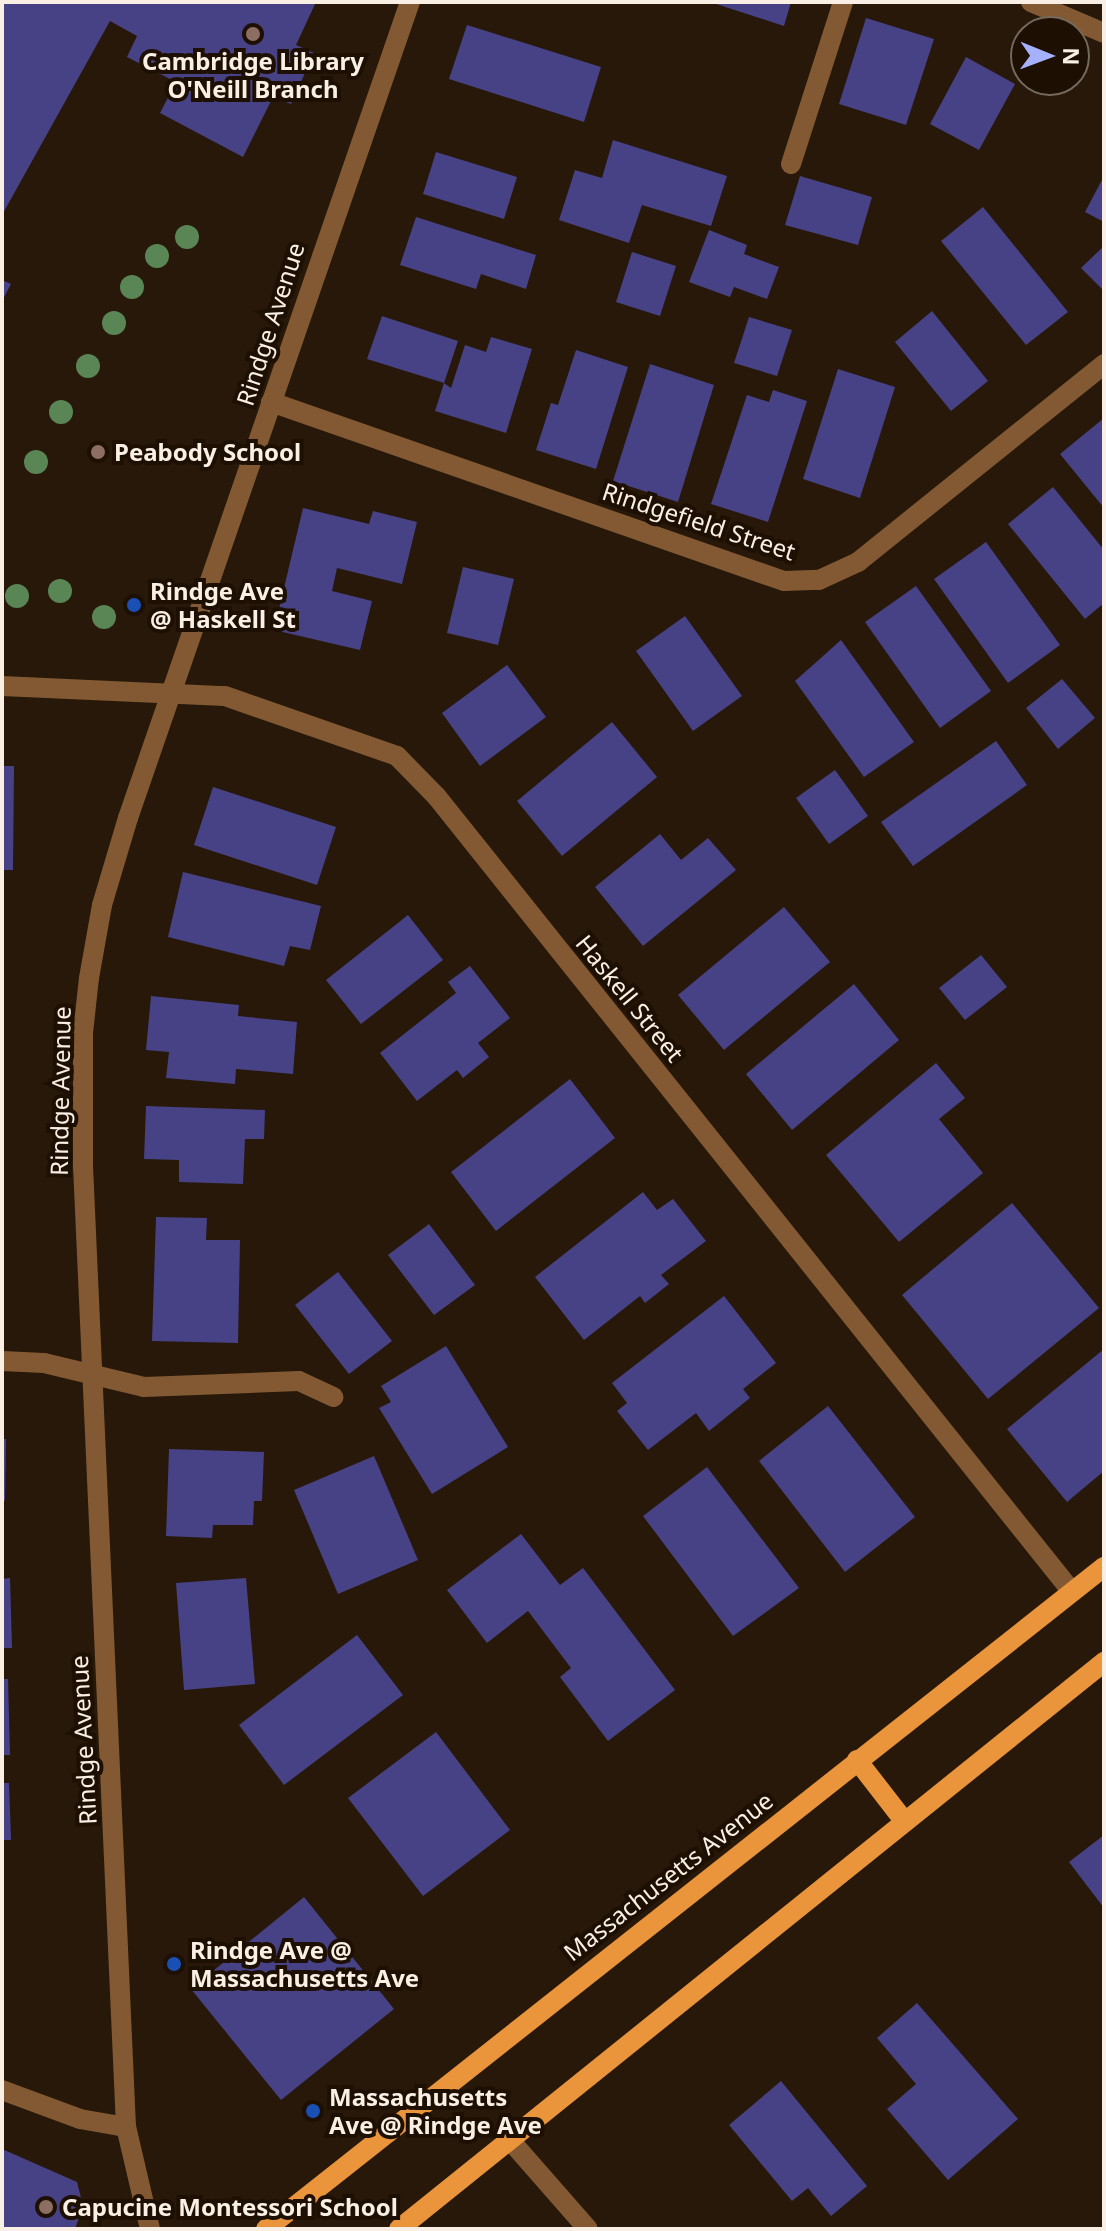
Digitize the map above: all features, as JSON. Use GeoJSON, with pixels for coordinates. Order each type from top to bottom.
{"type":"FeatureCollection","features":[{"type":"Feature","properties":{"kind":"main road","name":"Massachusetts Avenue"},"geometry":{"type":"LineString","coordinates":[[266,2229],[1104,1567]]}},
{"type":"Feature","properties":{"kind":"main road"},"geometry":{"type":"LineString","coordinates":[[399,2229],[1104,1662]]}},
{"type":"Feature","properties":{"kind":"main road"},"geometry":{"type":"LineString","coordinates":[[857,1760],[905,1822]]}},
{"type":"Feature","properties":{"kind":"street","name":"Rindge Avenue"},"geometry":{"type":"LineString","coordinates":[[150,2229],[126,2127],[83,1166],[83,1033],[89,978],[102,905],[170,694],[410,2]]}},
{"type":"Feature","properties":{"kind":"street"},"geometry":{"type":"LineString","coordinates":[[791,164],[843,2]]}},
{"type":"Feature","properties":{"kind":"street"},"geometry":{"type":"LineString","coordinates":[[1031,2],[1104,33]]}},
{"type":"Feature","properties":{"kind":"street","name":"Rindgefield Street"},"geometry":{"type":"LineString","coordinates":[[271,402],[784,581],[819,580],[858,562],[1104,364]]}},
{"type":"Feature","properties":{"kind":"street","name":"Haskell Street"},"geometry":{"type":"LineString","coordinates":[[2,686],[225,696],[397,756],[437,797],[1072,1592]]}},
{"type":"Feature","properties":{"kind":"street"},"geometry":{"type":"LineString","coordinates":[[2,1361],[44,1363],[144,1387],[299,1381],[333,1397]]}},
{"type":"Feature","properties":{"kind":"street"},"geometry":{"type":"LineString","coordinates":[[2,2090],[80,2119],[126,2127]]}},
{"type":"Feature","properties":{"kind":"street"},"geometry":{"type":"LineString","coordinates":[[510,2140],[588,2229]]}},
{"type":"Feature","properties":{"kind":"building"},"geometry":{"type":"Polygon","coordinates":[[[2,2],[316,2],[296,45],[314,53],[291,104],[273,97],[243,157],[160,113],[176,82],[127,57],[137,36],[110,21],[2,215],[2,2]]]}},
{"type":"Feature","properties":{"kind":"building"},"geometry":{"type":"Polygon","coordinates":[[[710,2],[791,2],[784,26],[710,2]]]}},
{"type":"Feature","properties":{"kind":"building"},"geometry":{"type":"Polygon","coordinates":[[[866,18],[934,39],[906,125],[839,104],[866,18]]]}},
{"type":"Feature","properties":{"kind":"building"},"geometry":{"type":"Polygon","coordinates":[[[467,25],[601,67],[584,122],[449,79],[467,25]]]}},
{"type":"Feature","properties":{"kind":"building"},"geometry":{"type":"Polygon","coordinates":[[[966,57],[1010,81],[1010,93],[979,150],[930,124],[966,57]]]}},
{"type":"Feature","properties":{"kind":"building"},"geometry":{"type":"Polygon","coordinates":[[[613,140],[727,176],[711,226],[642,205],[629,243],[559,220],[575,170],[602,178],[613,140]]]}},
{"type":"Feature","properties":{"kind":"building"},"geometry":{"type":"Polygon","coordinates":[[[436,152],[517,177],[504,219],[423,194],[436,152]]]}},
{"type":"Feature","properties":{"kind":"building"},"geometry":{"type":"Polygon","coordinates":[[[800,176],[872,197],[858,245],[785,225],[800,176]]]}},
{"type":"Feature","properties":{"kind":"building"},"geometry":{"type":"Polygon","coordinates":[[[1104,176],[1104,222],[1085,212],[1104,176]]]}},
{"type":"Feature","properties":{"kind":"building"},"geometry":{"type":"Polygon","coordinates":[[[983,207],[1068,312],[1026,345],[941,241],[983,207]]]}},
{"type":"Feature","properties":{"kind":"building"},"geometry":{"type":"Polygon","coordinates":[[[416,217],[536,255],[526,289],[481,274],[476,289],[400,265],[416,217]]]}},
{"type":"Feature","properties":{"kind":"building"},"geometry":{"type":"Polygon","coordinates":[[[709,230],[747,245],[744,254],[779,267],[767,299],[734,287],[730,297],[689,282],[709,230]]]}},
{"type":"Feature","properties":{"kind":"building"},"geometry":{"type":"Polygon","coordinates":[[[1104,246],[1104,291],[1081,268],[1104,246]]]}},
{"type":"Feature","properties":{"kind":"building"},"geometry":{"type":"Polygon","coordinates":[[[632,252],[676,266],[660,316],[616,302],[632,252]]]}},
{"type":"Feature","properties":{"kind":"building"},"geometry":{"type":"Polygon","coordinates":[[[2,280],[11,284],[2,301],[2,280]]]}},
{"type":"Feature","properties":{"kind":"building"},"geometry":{"type":"Polygon","coordinates":[[[932,311],[988,381],[951,411],[895,342],[932,311]]]}},
{"type":"Feature","properties":{"kind":"building"},"geometry":{"type":"Polygon","coordinates":[[[382,316],[458,341],[444,383],[367,359],[382,316]]]}},
{"type":"Feature","properties":{"kind":"building"},"geometry":{"type":"Polygon","coordinates":[[[749,317],[792,330],[777,376],[734,363],[749,317]]]}},
{"type":"Feature","properties":{"kind":"building"},"geometry":{"type":"Polygon","coordinates":[[[491,337],[532,349],[506,433],[435,411],[444,383],[451,388],[465,345],[486,352],[491,337]]]}},
{"type":"Feature","properties":{"kind":"building"},"geometry":{"type":"Polygon","coordinates":[[[576,350],[628,367],[596,469],[536,450],[551,403],[558,405],[576,350]]]}},
{"type":"Feature","properties":{"kind":"building"},"geometry":{"type":"Polygon","coordinates":[[[650,364],[714,385],[678,502],[613,481],[650,364]]]}},
{"type":"Feature","properties":{"kind":"building"},"geometry":{"type":"Polygon","coordinates":[[[838,369],[895,387],[860,498],[803,479],[838,369]]]}},
{"type":"Feature","properties":{"kind":"building"},"geometry":{"type":"Polygon","coordinates":[[[773,390],[807,401],[768,522],[711,504],[747,395],[769,402],[773,390]]]}},
{"type":"Feature","properties":{"kind":"building"},"geometry":{"type":"Polygon","coordinates":[[[1104,418],[1104,508],[1060,454],[1104,418]]]}},
{"type":"Feature","properties":{"kind":"building"},"geometry":{"type":"Polygon","coordinates":[[[1053,487],[1104,550],[1104,603],[1085,619],[1008,524],[1053,487]]]}},
{"type":"Feature","properties":{"kind":"building"},"geometry":{"type":"Polygon","coordinates":[[[303,508],[369,524],[373,511],[417,522],[402,584],[337,568],[332,591],[372,601],[360,650],[274,630],[303,508]]]}},
{"type":"Feature","properties":{"kind":"building"},"geometry":{"type":"Polygon","coordinates":[[[986,542],[1060,645],[1008,683],[934,579],[986,542]]]}},
{"type":"Feature","properties":{"kind":"building"},"geometry":{"type":"Polygon","coordinates":[[[463,567],[514,579],[498,645],[447,633],[463,567]]]}},
{"type":"Feature","properties":{"kind":"building"},"geometry":{"type":"Polygon","coordinates":[[[916,586],[991,691],[940,728],[865,622],[916,586]]]}},
{"type":"Feature","properties":{"kind":"building"},"geometry":{"type":"Polygon","coordinates":[[[685,616],[742,696],[693,731],[636,651],[685,616]]]}},
{"type":"Feature","properties":{"kind":"building"},"geometry":{"type":"Polygon","coordinates":[[[841,640],[914,742],[864,777],[795,681],[841,640]]]}},
{"type":"Feature","properties":{"kind":"building"},"geometry":{"type":"Polygon","coordinates":[[[507,665],[546,717],[480,766],[442,713],[507,665]]]}},
{"type":"Feature","properties":{"kind":"building"},"geometry":{"type":"Polygon","coordinates":[[[1062,679],[1095,718],[1058,749],[1026,708],[1062,679]]]}},
{"type":"Feature","properties":{"kind":"building"},"geometry":{"type":"Polygon","coordinates":[[[612,722],[657,777],[562,856],[517,801],[612,722]]]}},
{"type":"Feature","properties":{"kind":"building"},"geometry":{"type":"Polygon","coordinates":[[[996,741],[1027,785],[913,866],[881,822],[996,741]]]}},
{"type":"Feature","properties":{"kind":"building"},"geometry":{"type":"Polygon","coordinates":[[[2,766],[14,766],[13,870],[2,870],[2,766]]]}},
{"type":"Feature","properties":{"kind":"building"},"geometry":{"type":"Polygon","coordinates":[[[835,770],[868,816],[829,844],[796,798],[835,770]]]}},
{"type":"Feature","properties":{"kind":"building"},"geometry":{"type":"Polygon","coordinates":[[[213,787],[336,827],[317,885],[194,845],[213,787]]]}},
{"type":"Feature","properties":{"kind":"building"},"geometry":{"type":"Polygon","coordinates":[[[660,834],[681,860],[708,838],[736,870],[643,946],[595,887],[660,834]]]}},
{"type":"Feature","properties":{"kind":"building"},"geometry":{"type":"Polygon","coordinates":[[[183,872],[321,906],[310,950],[290,946],[284,966],[168,937],[183,872]]]}},
{"type":"Feature","properties":{"kind":"building"},"geometry":{"type":"Polygon","coordinates":[[[784,907],[830,962],[724,1050],[678,995],[784,907]]]}},
{"type":"Feature","properties":{"kind":"building"},"geometry":{"type":"Polygon","coordinates":[[[408,915],[443,960],[361,1024],[326,980],[408,915]]]}},
{"type":"Feature","properties":{"kind":"building"},"geometry":{"type":"Polygon","coordinates":[[[981,955],[1007,987],[965,1020],[939,988],[981,955]]]}},
{"type":"Feature","properties":{"kind":"building"},"geometry":{"type":"Polygon","coordinates":[[[470,966],[510,1018],[478,1043],[489,1057],[463,1078],[457,1070],[417,1101],[380,1053],[456,993],[448,982],[470,966]]]}},
{"type":"Feature","properties":{"kind":"building"},"geometry":{"type":"Polygon","coordinates":[[[854,984],[899,1040],[792,1130],[746,1074],[854,984]]]}},
{"type":"Feature","properties":{"kind":"building"},"geometry":{"type":"Polygon","coordinates":[[[151,996],[239,1005],[238,1016],[297,1022],[293,1074],[236,1069],[235,1084],[166,1078],[169,1052],[146,1050],[151,996]]]}},
{"type":"Feature","properties":{"kind":"building"},"geometry":{"type":"Polygon","coordinates":[[[936,1063],[965,1098],[939,1119],[983,1173],[899,1242],[826,1155],[936,1063]]]}},
{"type":"Feature","properties":{"kind":"building"},"geometry":{"type":"Polygon","coordinates":[[[570,1079],[615,1138],[496,1231],[451,1172],[570,1079]]]}},
{"type":"Feature","properties":{"kind":"building"},"geometry":{"type":"Polygon","coordinates":[[[146,1106],[265,1110],[264,1139],[245,1139],[243,1184],[179,1182],[179,1160],[144,1159],[146,1106]]]}},
{"type":"Feature","properties":{"kind":"building"},"geometry":{"type":"Polygon","coordinates":[[[643,1192],[657,1210],[673,1199],[706,1241],[661,1275],[669,1284],[645,1303],[640,1296],[584,1340],[535,1277],[643,1192]]]}},
{"type":"Feature","properties":{"kind":"building"},"geometry":{"type":"Polygon","coordinates":[[[1012,1203],[1099,1308],[988,1399],[902,1295],[1012,1203]]]}},
{"type":"Feature","properties":{"kind":"building"},"geometry":{"type":"Polygon","coordinates":[[[156,1217],[207,1218],[206,1240],[240,1240],[238,1343],[152,1341],[156,1217]]]}},
{"type":"Feature","properties":{"kind":"building"},"geometry":{"type":"Polygon","coordinates":[[[429,1224],[475,1285],[434,1315],[388,1255],[429,1224]]]}},
{"type":"Feature","properties":{"kind":"building"},"geometry":{"type":"Polygon","coordinates":[[[338,1272],[392,1341],[349,1374],[295,1305],[338,1272]]]}},
{"type":"Feature","properties":{"kind":"building"},"geometry":{"type":"Polygon","coordinates":[[[724,1296],[776,1363],[743,1389],[750,1398],[709,1431],[696,1413],[648,1450],[617,1411],[627,1403],[612,1383],[724,1296]]]}},
{"type":"Feature","properties":{"kind":"building"},"geometry":{"type":"Polygon","coordinates":[[[446,1346],[508,1447],[432,1494],[379,1408],[391,1402],[381,1386],[446,1346]]]}},
{"type":"Feature","properties":{"kind":"building"},"geometry":{"type":"Polygon","coordinates":[[[1104,1349],[1104,1471],[1067,1502],[1007,1429],[1104,1349]]]}},
{"type":"Feature","properties":{"kind":"building"},"geometry":{"type":"Polygon","coordinates":[[[828,1406],[915,1517],[845,1572],[759,1461],[828,1406]]]}},
{"type":"Feature","properties":{"kind":"building"},"geometry":{"type":"Polygon","coordinates":[[[2,1439],[6,1439],[5,1501],[2,1501],[2,1439]]]}},
{"type":"Feature","properties":{"kind":"building"},"geometry":{"type":"Polygon","coordinates":[[[169,1449],[264,1452],[262,1501],[254,1501],[253,1525],[213,1525],[212,1538],[166,1536],[169,1449]]]}},
{"type":"Feature","properties":{"kind":"building"},"geometry":{"type":"Polygon","coordinates":[[[374,1456],[418,1560],[338,1594],[294,1490],[374,1456]]]}},
{"type":"Feature","properties":{"kind":"building"},"geometry":{"type":"Polygon","coordinates":[[[707,1467],[799,1588],[733,1636],[643,1516],[707,1467]]]}},
{"type":"Feature","properties":{"kind":"building"},"geometry":{"type":"Polygon","coordinates":[[[521,1534],[560,1585],[583,1568],[675,1690],[608,1741],[560,1677],[571,1668],[528,1611],[487,1643],[447,1590],[521,1534]]]}},
{"type":"Feature","properties":{"kind":"building"},"geometry":{"type":"Polygon","coordinates":[[[10,1578],[12,1648],[2,1648],[2,1579],[10,1578]]]}},
{"type":"Feature","properties":{"kind":"building"},"geometry":{"type":"Polygon","coordinates":[[[246,1578],[255,1684],[184,1690],[176,1583],[246,1578]]]}},
{"type":"Feature","properties":{"kind":"building"},"geometry":{"type":"Polygon","coordinates":[[[357,1635],[403,1695],[284,1785],[239,1725],[357,1635]]]}},
{"type":"Feature","properties":{"kind":"building"},"geometry":{"type":"Polygon","coordinates":[[[2,1679],[8,1679],[10,1755],[2,1755],[2,1679]]]}},
{"type":"Feature","properties":{"kind":"building"},"geometry":{"type":"Polygon","coordinates":[[[436,1732],[510,1830],[423,1896],[348,1798],[436,1732]]]}},
{"type":"Feature","properties":{"kind":"building"},"geometry":{"type":"Polygon","coordinates":[[[2,1783],[9,1783],[11,1840],[2,1840],[2,1783]]]}},
{"type":"Feature","properties":{"kind":"building"},"geometry":{"type":"Polygon","coordinates":[[[1104,1835],[1104,1908],[1069,1862],[1104,1835]]]}},
{"type":"Feature","properties":{"kind":"building"},"geometry":{"type":"Polygon","coordinates":[[[304,1897],[394,2009],[281,2100],[191,1989],[304,1897]]]}},
{"type":"Feature","properties":{"kind":"building"},"geometry":{"type":"Polygon","coordinates":[[[917,2003],[1018,2119],[948,2180],[887,2109],[916,2084],[877,2038],[917,2003]]]}},
{"type":"Feature","properties":{"kind":"building"},"geometry":{"type":"Polygon","coordinates":[[[781,2081],[867,2186],[831,2216],[808,2188],[792,2201],[729,2125],[781,2081]]]}},
{"type":"Feature","properties":{"kind":"building"},"geometry":{"type":"Polygon","coordinates":[[[2,2149],[77,2182],[83,2206],[75,2229],[2,2229],[2,2149]]]}},
{"type":"Feature","properties":{"kind":"place","name":"Cambridge Library O'Neill Branch"},"geometry":{"type":"Point","coordinates":[253,34]}},
{"type":"Feature","properties":{"kind":"place","name":"Peabody School"},"geometry":{"type":"Point","coordinates":[98,452]}},
{"type":"Feature","properties":{"kind":"place","name":"Rindge Ave @ Haskell St"},"geometry":{"type":"Point","coordinates":[134,605]}},
{"type":"Feature","properties":{"kind":"place","name":"Rindge Ave @ Massachusetts Ave"},"geometry":{"type":"Point","coordinates":[174,1964]}},
{"type":"Feature","properties":{"kind":"place","name":"Massachusetts Ave @ Rindge Ave"},"geometry":{"type":"Point","coordinates":[313,2111]}},
{"type":"Feature","properties":{"kind":"place","name":"Capucine Montessori School"},"geometry":{"type":"Point","coordinates":[46,2207]}}]}
